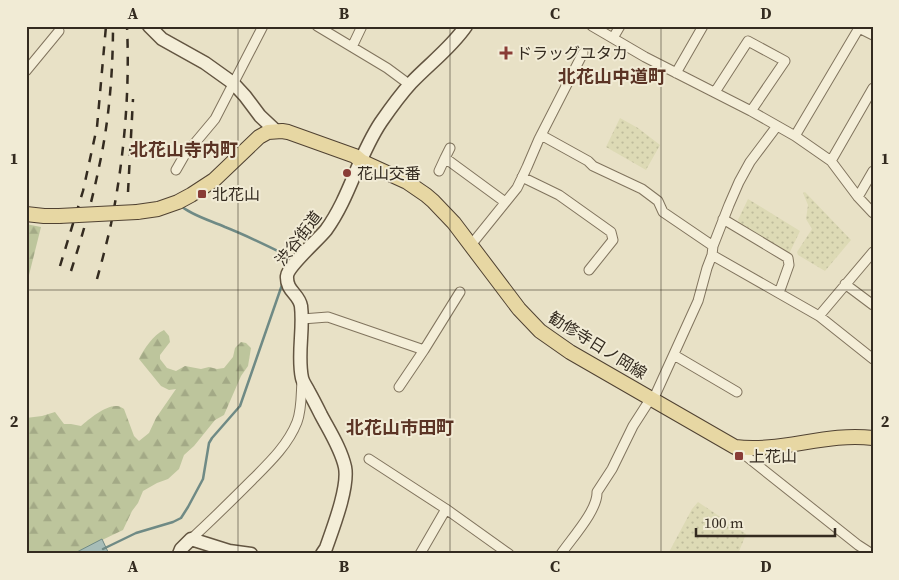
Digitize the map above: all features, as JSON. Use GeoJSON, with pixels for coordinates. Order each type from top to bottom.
{"type":"FeatureCollection","features":[{"type":"Feature","properties":{"kind":"main road"},"geometry":{"type":"LineString","coordinates":[[150,26],[162,39],[205,63],[233,83],[260,116],[276,131]]}},
{"type":"Feature","properties":{"kind":"main road","name":"渋谷街道"},"geometry":{"type":"LineString","coordinates":[[322,554],[326,548],[341,503],[345,468],[339,450],[302,380],[300,356],[302,319],[300,303],[288,286],[288,272],[324,232],[335,216],[372,136],[381,122],[410,85],[458,38],[466,26]]}},
{"type":"Feature","properties":{"kind":"main road"},"geometry":{"type":"LineString","coordinates":[[26,214],[59,216],[137,212],[158,209],[178,202],[214,180],[259,137],[268,132],[276,131]]}},
{"type":"Feature","properties":{"kind":"main road","name":"勧修寺日ノ岡線"},"geometry":{"type":"LineString","coordinates":[[276,131],[285,131],[299,135],[355,156],[361,161],[407,182],[426,195],[446,214],[520,309],[540,331],[570,352],[735,447],[775,447],[844,437],[873,438]]}},
{"type":"Feature","properties":{"kind":"main road"},"geometry":{"type":"LineString","coordinates":[[179,554],[180,550],[191,540],[229,551],[251,554]]}},
{"type":"Feature","properties":{"kind":"street"},"geometry":{"type":"LineString","coordinates":[[316,26],[387,68],[410,85]]}},
{"type":"Feature","properties":{"kind":"street"},"geometry":{"type":"LineString","coordinates":[[352,47],[362,26]]}},
{"type":"Feature","properties":{"kind":"street"},"geometry":{"type":"LineString","coordinates":[[592,26],[645,57],[715,92],[795,136],[831,161],[858,197],[873,213]]}},
{"type":"Feature","properties":{"kind":"street"},"geometry":{"type":"LineString","coordinates":[[613,38],[620,26]]}},
{"type":"Feature","properties":{"kind":"street"},"geometry":{"type":"LineString","coordinates":[[676,73],[703,26]]}},
{"type":"Feature","properties":{"kind":"street"},"geometry":{"type":"LineString","coordinates":[[176,170],[184,156],[215,119],[259,28]]}},
{"type":"Feature","properties":{"kind":"street"},"geometry":{"type":"LineString","coordinates":[[795,136],[859,28],[873,35]]}},
{"type":"Feature","properties":{"kind":"street"},"geometry":{"type":"LineString","coordinates":[[26,71],[59,31]]}},
{"type":"Feature","properties":{"kind":"street"},"geometry":{"type":"LineString","coordinates":[[715,92],[748,41],[784,60],[751,111]]}},
{"type":"Feature","properties":{"kind":"street"},"geometry":{"type":"LineString","coordinates":[[471,245],[517,188],[541,135],[583,53]]}},
{"type":"Feature","properties":{"kind":"street"},"geometry":{"type":"LineString","coordinates":[[831,161],[873,88]]}},
{"type":"Feature","properties":{"kind":"street"},"geometry":{"type":"LineString","coordinates":[[561,554],[593,508],[597,492],[612,469],[633,426],[652,399],[698,301],[713,250],[739,182],[750,162],[777,126]]}},
{"type":"Feature","properties":{"kind":"street"},"geometry":{"type":"LineString","coordinates":[[541,135],[588,161],[593,166],[642,190],[658,201],[663,212],[713,250],[779,293],[819,316],[873,359]]}},
{"type":"Feature","properties":{"kind":"street"},"geometry":{"type":"LineString","coordinates":[[439,171],[450,148]]}},
{"type":"Feature","properties":{"kind":"street"},"geometry":{"type":"LineString","coordinates":[[445,158],[505,202]]}},
{"type":"Feature","properties":{"kind":"street"},"geometry":{"type":"LineString","coordinates":[[858,197],[873,172]]}},
{"type":"Feature","properties":{"kind":"street"},"geometry":{"type":"LineString","coordinates":[[522,177],[559,195],[611,232],[613,240],[589,270]]}},
{"type":"Feature","properties":{"kind":"street"},"geometry":{"type":"LineString","coordinates":[[724,219],[788,258],[789,265],[779,293]]}},
{"type":"Feature","properties":{"kind":"street"},"geometry":{"type":"LineString","coordinates":[[819,316],[873,252]]}},
{"type":"Feature","properties":{"kind":"street"},"geometry":{"type":"LineString","coordinates":[[845,284],[873,305]]}},
{"type":"Feature","properties":{"kind":"street"},"geometry":{"type":"LineString","coordinates":[[399,387],[460,292]]}},
{"type":"Feature","properties":{"kind":"street"},"geometry":{"type":"LineString","coordinates":[[302,319],[328,317],[424,350]]}},
{"type":"Feature","properties":{"kind":"street"},"geometry":{"type":"LineString","coordinates":[[674,355],[737,392]]}},
{"type":"Feature","properties":{"kind":"street"},"geometry":{"type":"LineString","coordinates":[[191,540],[267,465],[284,445],[297,422],[302,380]]}},
{"type":"Feature","properties":{"kind":"street"},"geometry":{"type":"LineString","coordinates":[[735,447],[858,545],[872,554]]}},
{"type":"Feature","properties":{"kind":"street"},"geometry":{"type":"LineString","coordinates":[[369,459],[446,508],[510,554]]}},
{"type":"Feature","properties":{"kind":"street"},"geometry":{"type":"LineString","coordinates":[[420,554],[446,508]]}},
{"type":"Feature","properties":{"kind":"shaded area"},"geometry":{"type":"Polygon","coordinates":[[[620,118],[638,128],[660,145],[646,170],[606,147],[620,118]]]}},
{"type":"Feature","properties":{"kind":"shaded area"},"geometry":{"type":"Polygon","coordinates":[[[805,192],[851,240],[825,271],[798,255],[797,252],[812,229],[806,219],[808,205],[803,193],[805,192]]]}},
{"type":"Feature","properties":{"kind":"shaded area"},"geometry":{"type":"Polygon","coordinates":[[[748,199],[800,231],[789,254],[740,225],[738,220],[748,199]]]}},
{"type":"Feature","properties":{"kind":"shaded area"},"geometry":{"type":"Polygon","coordinates":[[[698,502],[746,534],[738,554],[668,554],[692,509],[698,502]]]}},
{"type":"Feature","properties":{"kind":"green space"},"geometry":{"type":"Polygon","coordinates":[[[26,224],[41,227],[26,293],[26,224]]]}},
{"type":"Feature","properties":{"kind":"green space"},"geometry":{"type":"Polygon","coordinates":[[[164,330],[169,336],[170,342],[160,355],[160,359],[167,368],[176,371],[185,366],[201,369],[209,367],[224,368],[233,357],[235,348],[241,342],[246,343],[251,348],[248,366],[241,376],[224,415],[215,420],[194,446],[184,455],[179,469],[168,479],[143,491],[123,530],[75,553],[26,554],[26,418],[55,412],[64,424],[81,426],[103,410],[118,406],[124,409],[134,436],[139,441],[149,433],[156,418],[176,389],[169,390],[161,386],[139,359],[146,347],[164,330]]]}},
{"type":"Feature","properties":{"kind":"water"},"geometry":{"type":"Polygon","coordinates":[[[102,539],[109,554],[56,554],[75,553],[102,539]]]}},
{"type":"Feature","properties":{"kind":"waterway"},"geometry":{"type":"LineString","coordinates":[[180,205],[195,215],[242,234],[292,258]]}},
{"type":"Feature","properties":{"kind":"waterway"},"geometry":{"type":"LineString","coordinates":[[103,549],[136,533],[181,518],[203,479],[209,443],[240,406],[283,282]]}},
{"type":"Feature","properties":{"kind":"railway"},"geometry":{"type":"LineString","coordinates":[[60,266],[83,191],[97,127],[106,26]]}},
{"type":"Feature","properties":{"kind":"railway"},"geometry":{"type":"LineString","coordinates":[[71,271],[90,206],[102,150],[110,97],[113,26]]}},
{"type":"Feature","properties":{"kind":"railway"},"geometry":{"type":"LineString","coordinates":[[97,279],[111,224],[123,151],[128,76],[127,26]]}},
{"type":"Feature","properties":{"kind":"railway"},"geometry":{"type":"LineString","coordinates":[[128,192],[133,99]]}},
{"type":"Feature","properties":{"kind":"place","name":"ドラッグユタカ"},"geometry":{"type":"Point","coordinates":[506,53]}},
{"type":"Feature","properties":{"kind":"place","name":"花山交番"},"geometry":{"type":"Point","coordinates":[347,173]}},
{"type":"Feature","properties":{"kind":"place","name":"北花山"},"geometry":{"type":"Point","coordinates":[202,194]}},
{"type":"Feature","properties":{"kind":"place","name":"上花山"},"geometry":{"type":"Point","coordinates":[739,456]}},
{"type":"Feature","properties":{"kind":"district","name":"北花山中道町"},"geometry":{"type":"Point","coordinates":[612,76]}},
{"type":"Feature","properties":{"kind":"district","name":"北花山寺内町"},"geometry":{"type":"Point","coordinates":[184,149]}},
{"type":"Feature","properties":{"kind":"district","name":"北花山市田町"},"geometry":{"type":"Point","coordinates":[400,427]}}]}
